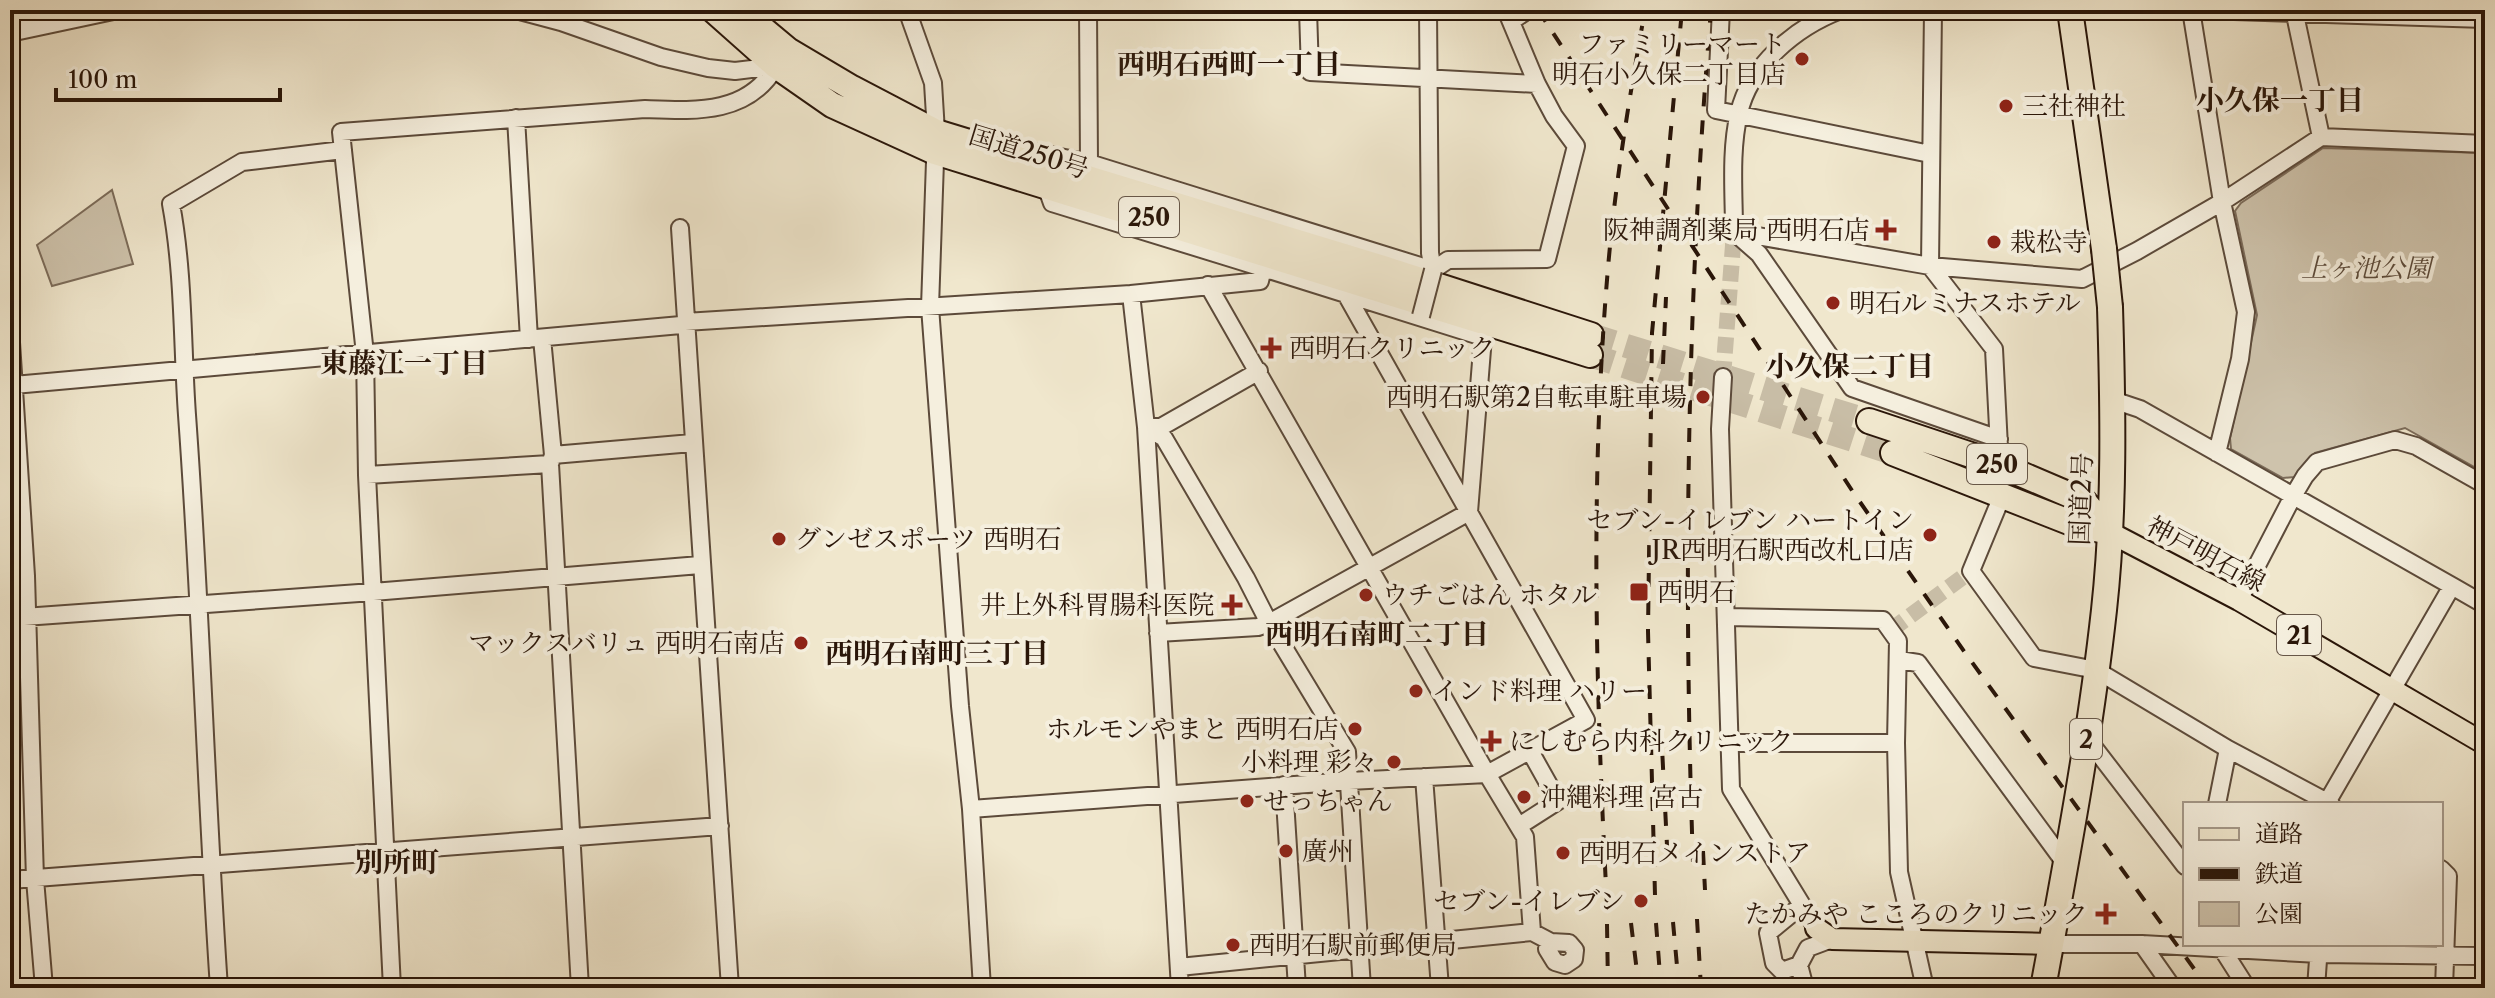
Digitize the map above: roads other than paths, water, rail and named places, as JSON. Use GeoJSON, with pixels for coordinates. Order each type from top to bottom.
{"type":"FeatureCollection","features":[{"type":"Feature","properties":{"kind":"highway","name":"国道250号"},"geometry":{"type":"LineString","coordinates":[[713,10],[738,17],[782,58],[852,88],[936,142],[1046,186],[1591,345],[1365,262],[981,146],[936,142]]}},
{"type":"Feature","properties":{"kind":"highway","name":"国道2号"},"geometry":{"type":"LineString","coordinates":[[2043,988],[2086,737],[2104,610],[2113,400],[2110,307],[2104,249],[2070,10]]}},
{"type":"Feature","properties":{"kind":"highway","name":"250"},"geometry":{"type":"LineString","coordinates":[[1869,421],[1997,451],[2084,501],[2109,532]]}},
{"type":"Feature","properties":{"kind":"highway","name":"250"},"geometry":{"type":"LineString","coordinates":[[1893,453],[2074,524],[2109,532]]}},
{"type":"Feature","properties":{"kind":"main road","name":"神戸明石線"},"geometry":{"type":"LineString","coordinates":[[2109,532],[2239,600],[2485,744]]}},
{"type":"Feature","properties":{"kind":"main road"},"geometry":{"type":"LineString","coordinates":[[1824,933],[1914,941],[2051,944]]}},
{"type":"Feature","properties":{"kind":"street"},"geometry":{"type":"LineString","coordinates":[[10,20],[47,10]]}},
{"type":"Feature","properties":{"kind":"street"},"geometry":{"type":"LineString","coordinates":[[10,33],[118,10]]}},
{"type":"Feature","properties":{"kind":"street"},"geometry":{"type":"LineString","coordinates":[[516,10],[561,22],[661,57],[708,68],[735,71],[782,58]]}},
{"type":"Feature","properties":{"kind":"street"},"geometry":{"type":"LineString","coordinates":[[907,10],[933,83],[936,142],[930,307],[960,706],[971,809],[982,988]]}},
{"type":"Feature","properties":{"kind":"street"},"geometry":{"type":"LineString","coordinates":[[1088,10],[1089,163]]}},
{"type":"Feature","properties":{"kind":"street"},"geometry":{"type":"LineString","coordinates":[[1308,10],[1310,72],[1537,84]]}},
{"type":"Feature","properties":{"kind":"street"},"geometry":{"type":"LineString","coordinates":[[1421,316],[1433,270],[1430,253],[1428,10]]}},
{"type":"Feature","properties":{"kind":"street"},"geometry":{"type":"LineString","coordinates":[[1433,270],[1448,260],[1547,259],[1576,146],[1554,116],[1537,84],[1510,15],[1528,10]]}},
{"type":"Feature","properties":{"kind":"street"},"geometry":{"type":"LineString","coordinates":[[1721,10],[1716,110],[1930,154]]}},
{"type":"Feature","properties":{"kind":"street"},"geometry":{"type":"LineString","coordinates":[[1841,10],[1826,15],[1790,38],[1765,63],[1745,93],[1738,116],[1734,149],[1734,232],[1759,254],[1852,388],[1997,451],[1994,349],[1930,266],[1933,10]]}},
{"type":"Feature","properties":{"kind":"street"},"geometry":{"type":"LineString","coordinates":[[2191,10],[2222,202],[2246,312],[2240,359],[2217,453]]}},
{"type":"Feature","properties":{"kind":"street"},"geometry":{"type":"LineString","coordinates":[[2203,10],[2485,19]]}},
{"type":"Feature","properties":{"kind":"street"},"geometry":{"type":"LineString","coordinates":[[2294,12],[2321,137]]}},
{"type":"Feature","properties":{"kind":"street"},"geometry":{"type":"LineString","coordinates":[[392,988],[367,475],[365,354],[341,132],[731,105],[765,85],[782,58]]}},
{"type":"Feature","properties":{"kind":"street"},"geometry":{"type":"LineString","coordinates":[[516,118],[536,339],[552,460],[580,988]]}},
{"type":"Feature","properties":{"kind":"street"},"geometry":{"type":"LineString","coordinates":[[1734,232],[1930,266],[2082,279],[2222,202],[2321,137],[2485,144]]}},
{"type":"Feature","properties":{"kind":"street"},"geometry":{"type":"LineString","coordinates":[[981,146],[1037,151],[1089,163],[1433,270]]}},
{"type":"Feature","properties":{"kind":"street"},"geometry":{"type":"LineString","coordinates":[[219,988],[179,250],[171,204],[242,162],[343,150]]}},
{"type":"Feature","properties":{"kind":"street"},"geometry":{"type":"LineString","coordinates":[[1046,186],[1052,203],[1483,337],[1469,512]]}},
{"type":"Feature","properties":{"kind":"street"},"geometry":{"type":"LineString","coordinates":[[680,228],[730,988]]}},
{"type":"Feature","properties":{"kind":"street"},"geometry":{"type":"LineString","coordinates":[[14,385],[536,339],[681,325],[685,322],[1131,294],[1260,281],[1263,268]]}},
{"type":"Feature","properties":{"kind":"street"},"geometry":{"type":"LineString","coordinates":[[1208,285],[1525,837],[1532,932]]}},
{"type":"Feature","properties":{"kind":"street"},"geometry":{"type":"LineString","coordinates":[[1131,294],[1146,427],[1180,988]]}},
{"type":"Feature","properties":{"kind":"street"},"geometry":{"type":"LineString","coordinates":[[971,809],[1284,785],[1487,774],[1586,720],[1347,296]]}},
{"type":"Feature","properties":{"kind":"street"},"geometry":{"type":"LineString","coordinates":[[10,327],[28,619],[35,879],[44,988]]}},
{"type":"Feature","properties":{"kind":"street"},"geometry":{"type":"LineString","coordinates":[[1146,427],[1161,427],[1259,371]]}},
{"type":"Feature","properties":{"kind":"street"},"geometry":{"type":"LineString","coordinates":[[1723,377],[1720,429],[1731,789],[1802,905],[1824,933],[1808,948],[1799,965],[1805,988]]}},
{"type":"Feature","properties":{"kind":"street"},"geometry":{"type":"LineString","coordinates":[[2113,400],[2140,409],[2485,605]]}},
{"type":"Feature","properties":{"kind":"street"},"geometry":{"type":"LineString","coordinates":[[1146,427],[1164,438],[1269,623],[1347,752],[1362,988]]}},
{"type":"Feature","properties":{"kind":"street"},"geometry":{"type":"LineString","coordinates":[[2239,600],[2292,498],[2317,462],[2395,440],[2416,446],[2485,485]]}},
{"type":"Feature","properties":{"kind":"street"},"geometry":{"type":"LineString","coordinates":[[367,475],[552,460],[692,443]]}},
{"type":"Feature","properties":{"kind":"street"},"geometry":{"type":"LineString","coordinates":[[2002,496],[1971,571],[2034,658],[2096,670],[2228,749],[2326,802]]}},
{"type":"Feature","properties":{"kind":"street"},"geometry":{"type":"LineString","coordinates":[[1158,633],[1258,627],[1269,623],[1469,512]]}},
{"type":"Feature","properties":{"kind":"street"},"geometry":{"type":"LineString","coordinates":[[10,618],[700,565]]}},
{"type":"Feature","properties":{"kind":"street"},"geometry":{"type":"LineString","coordinates":[[2329,802],[2452,586]]}},
{"type":"Feature","properties":{"kind":"street"},"geometry":{"type":"LineString","coordinates":[[1727,617],[1883,620],[1898,641],[1896,743],[1899,872],[1925,988]]}},
{"type":"Feature","properties":{"kind":"street"},"geometry":{"type":"LineString","coordinates":[[1899,660],[1918,663],[2065,863]]}},
{"type":"Feature","properties":{"kind":"street"},"geometry":{"type":"LineString","coordinates":[[2086,737],[2183,863]]}},
{"type":"Feature","properties":{"kind":"street"},"geometry":{"type":"LineString","coordinates":[[1730,743],[1896,743]]}},
{"type":"Feature","properties":{"kind":"street"},"geometry":{"type":"LineString","coordinates":[[2217,802],[2228,749]]}},
{"type":"Feature","properties":{"kind":"street"},"geometry":{"type":"LineString","coordinates":[[1519,826],[1558,801],[1530,751]]}},
{"type":"Feature","properties":{"kind":"street"},"geometry":{"type":"LineString","coordinates":[[1424,777],[1440,988]]}},
{"type":"Feature","properties":{"kind":"street"},"geometry":{"type":"LineString","coordinates":[[1284,785],[1297,988]]}},
{"type":"Feature","properties":{"kind":"street"},"geometry":{"type":"LineString","coordinates":[[10,880],[720,826]]}},
{"type":"Feature","properties":{"kind":"street"},"geometry":{"type":"LineString","coordinates":[[2443,871],[2448,876],[2444,988]]}},
{"type":"Feature","properties":{"kind":"street"},"geometry":{"type":"LineString","coordinates":[[1799,965],[1782,971],[1774,963],[1768,933],[1802,905]]}},
{"type":"Feature","properties":{"kind":"street"},"geometry":{"type":"LineString","coordinates":[[1179,967],[1532,932],[1549,941]]}},
{"type":"Feature","properties":{"kind":"street"},"geometry":{"type":"LineString","coordinates":[[2051,944],[2183,945]]}},
{"type":"Feature","properties":{"kind":"street"},"geometry":{"type":"LineString","coordinates":[[2142,944],[2173,988]]}},
{"type":"Feature","properties":{"kind":"street"},"geometry":{"type":"LineString","coordinates":[[2220,946],[2247,988]]}},
{"type":"Feature","properties":{"kind":"street"},"geometry":{"type":"LineString","coordinates":[[2244,946],[2485,956]]}},
{"type":"Feature","properties":{"kind":"street"},"geometry":{"type":"LineString","coordinates":[[2316,988],[2319,949]]}},
{"type":"Feature","properties":{"kind":"tunnel"},"geometry":{"type":"LineString","coordinates":[[469,10],[493,10]]}},
{"type":"Feature","properties":{"kind":"tunnel"},"geometry":{"type":"LineString","coordinates":[[1723,377],[1734,232]]}},
{"type":"Feature","properties":{"kind":"tunnel"},"geometry":{"type":"LineString","coordinates":[[1591,335],[1869,421]]}},
{"type":"Feature","properties":{"kind":"tunnel"},"geometry":{"type":"LineString","coordinates":[[1590,355],[1893,453]]}},
{"type":"Feature","properties":{"kind":"tunnel"},"geometry":{"type":"LineString","coordinates":[[1891,630],[1971,571]]}},
{"type":"Feature","properties":{"kind":"railway"},"geometry":{"type":"LineString","coordinates":[[1538,10],[1853,492],[2208,988]]}},
{"type":"Feature","properties":{"kind":"railway"},"geometry":{"type":"LineString","coordinates":[[1607,905],[1596,592],[1598,436],[1614,212],[1645,10]]}},
{"type":"Feature","properties":{"kind":"railway"},"geometry":{"type":"LineString","coordinates":[[1655,895],[1648,631],[1652,333],[1682,10]]}},
{"type":"Feature","properties":{"kind":"railway"},"geometry":{"type":"LineString","coordinates":[[1693,862],[1688,648],[1689,436],[1697,223],[1711,10]]}},
{"type":"Feature","properties":{"kind":"railway"},"geometry":{"type":"LineString","coordinates":[[1663,364],[1666,297]]}},
{"type":"Feature","properties":{"kind":"railway"},"geometry":{"type":"LineString","coordinates":[[1661,728],[1668,865]]}},
{"type":"Feature","properties":{"kind":"railway"},"geometry":{"type":"LineString","coordinates":[[1703,851],[1705,890]]}},
{"type":"Feature","properties":{"kind":"railway"},"geometry":{"type":"LineString","coordinates":[[1697,919],[1701,988]]}},
{"type":"Feature","properties":{"kind":"railway"},"geometry":{"type":"LineString","coordinates":[[1673,922],[1679,988]]}},
{"type":"Feature","properties":{"kind":"railway"},"geometry":{"type":"LineString","coordinates":[[1631,923],[1639,988]]}},
{"type":"Feature","properties":{"kind":"railway"},"geometry":{"type":"LineString","coordinates":[[1656,923],[1661,988]]}},
{"type":"Feature","properties":{"kind":"railway"},"geometry":{"type":"LineString","coordinates":[[1607,924],[1608,988]]}},
{"type":"Feature","properties":{"kind":"place","name":"ファミリーマート 明石小久保二丁目店"},"geometry":{"type":"Point","coordinates":[1802,59]}},
{"type":"Feature","properties":{"kind":"place","name":"三社神社"},"geometry":{"type":"Point","coordinates":[2006,106]}},
{"type":"Feature","properties":{"kind":"place","name":"阪神調剤薬局 西明石店"},"geometry":{"type":"Point","coordinates":[1886,230]}},
{"type":"Feature","properties":{"kind":"place","name":"栽松寺"},"geometry":{"type":"Point","coordinates":[1994,242]}},
{"type":"Feature","properties":{"kind":"place","name":"明石ルミナスホテル"},"geometry":{"type":"Point","coordinates":[1833,303]}},
{"type":"Feature","properties":{"kind":"place","name":"西明石クリニック"},"geometry":{"type":"Point","coordinates":[1271,348]}},
{"type":"Feature","properties":{"kind":"place","name":"西明石駅第2自転車駐車場"},"geometry":{"type":"Point","coordinates":[1703,397]}},
{"type":"Feature","properties":{"kind":"place","name":"セブン-イレブン ハートイン JR西明石駅西改札口店"},"geometry":{"type":"Point","coordinates":[1930,535]}},
{"type":"Feature","properties":{"kind":"place","name":"グンゼスポーツ 西明石"},"geometry":{"type":"Point","coordinates":[779,539]}},
{"type":"Feature","properties":{"kind":"place","name":"西明石"},"geometry":{"type":"Point","coordinates":[1639,592]}},
{"type":"Feature","properties":{"kind":"place","name":"ウチごはん ホタル"},"geometry":{"type":"Point","coordinates":[1366,595]}},
{"type":"Feature","properties":{"kind":"place","name":"井上外科胃腸科医院"},"geometry":{"type":"Point","coordinates":[1232,605]}},
{"type":"Feature","properties":{"kind":"place","name":"マックスバリュ 西明石南店"},"geometry":{"type":"Point","coordinates":[801,643]}},
{"type":"Feature","properties":{"kind":"place","name":"インド料理 ハリー"},"geometry":{"type":"Point","coordinates":[1416,691]}},
{"type":"Feature","properties":{"kind":"place","name":"ホルモンやまと 西明石店"},"geometry":{"type":"Point","coordinates":[1355,729]}},
{"type":"Feature","properties":{"kind":"place","name":"にしむら内科クリニック"},"geometry":{"type":"Point","coordinates":[1491,741]}},
{"type":"Feature","properties":{"kind":"place","name":"小料理 彩々"},"geometry":{"type":"Point","coordinates":[1394,762]}},
{"type":"Feature","properties":{"kind":"place","name":"沖縄料理 宮古"},"geometry":{"type":"Point","coordinates":[1524,797]}},
{"type":"Feature","properties":{"kind":"place","name":"せっちゃん"},"geometry":{"type":"Point","coordinates":[1247,801]}},
{"type":"Feature","properties":{"kind":"place","name":"廣州"},"geometry":{"type":"Point","coordinates":[1286,851]}},
{"type":"Feature","properties":{"kind":"place","name":"西明石メインストア"},"geometry":{"type":"Point","coordinates":[1563,853]}},
{"type":"Feature","properties":{"kind":"place","name":"セブン-イレブン"},"geometry":{"type":"Point","coordinates":[1641,901]}},
{"type":"Feature","properties":{"kind":"place","name":"たかみや こころのクリニック"},"geometry":{"type":"Point","coordinates":[2106,914]}},
{"type":"Feature","properties":{"kind":"place","name":"西明石駅前郵便局"},"geometry":{"type":"Point","coordinates":[1233,945]}},
{"type":"Feature","properties":{"kind":"district","name":"西明石西町一丁目"},"geometry":{"type":"Point","coordinates":[1229,64]}},
{"type":"Feature","properties":{"kind":"district","name":"小久保一丁目"},"geometry":{"type":"Point","coordinates":[2280,100]}},
{"type":"Feature","properties":{"kind":"district","name":"東藤江一丁目"},"geometry":{"type":"Point","coordinates":[404,363]}},
{"type":"Feature","properties":{"kind":"district","name":"小久保二丁目"},"geometry":{"type":"Point","coordinates":[1850,366]}},
{"type":"Feature","properties":{"kind":"district","name":"西明石南町二丁目"},"geometry":{"type":"Point","coordinates":[1377,634]}},
{"type":"Feature","properties":{"kind":"district","name":"西明石南町三丁目"},"geometry":{"type":"Point","coordinates":[937,653]}},
{"type":"Feature","properties":{"kind":"district","name":"別所町"},"geometry":{"type":"Point","coordinates":[397,862]}},
{"type":"Feature","properties":{"kind":"park label","name":"上ヶ池公園"},"geometry":{"type":"Point","coordinates":[2366,268]}}]}
